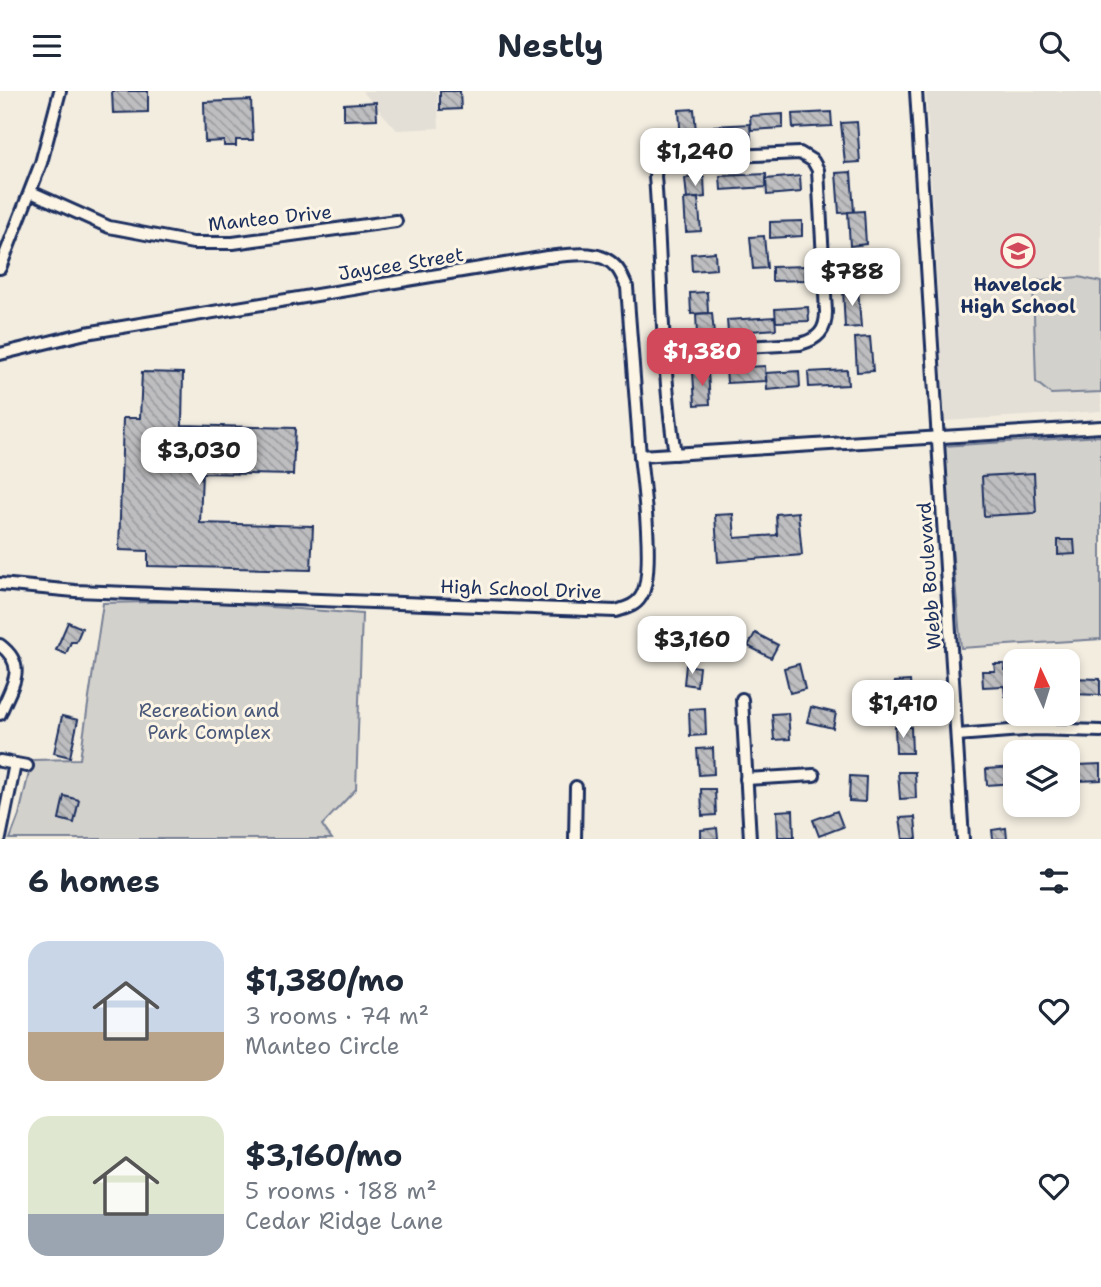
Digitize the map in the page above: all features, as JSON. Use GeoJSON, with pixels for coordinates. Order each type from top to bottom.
{"type":"FeatureCollection","features":[{"type":"Feature","properties":{"kind":"street"},"geometry":{"type":"LineString","coordinates":[[0,268],[31,191],[60,91]]}},
{"type":"Feature","properties":{"kind":"street","name":"Webb Boulevard"},"geometry":{"type":"LineString","coordinates":[[916,91],[963,839]]}},
{"type":"Feature","properties":{"kind":"street"},"geometry":{"type":"LineString","coordinates":[[666,351],[800,344],[821,334],[827,312],[818,170],[813,161],[805,155],[783,152],[668,159],[658,164],[655,176],[666,351],[675,454]]}},
{"type":"Feature","properties":{"kind":"street","name":"Manteo Drive"},"geometry":{"type":"LineString","coordinates":[[31,191],[109,227],[193,243],[233,243],[396,221]]}},
{"type":"Feature","properties":{"kind":"street","name":"Jaycee Street"},"geometry":{"type":"LineString","coordinates":[[0,354],[86,333],[547,257],[586,254],[602,257],[616,266],[627,287],[640,456]]}},
{"type":"Feature","properties":{"kind":"street"},"geometry":{"type":"LineString","coordinates":[[640,456],[1101,427]]}},
{"type":"Feature","properties":{"kind":"street","name":"High School Drive"},"geometry":{"type":"LineString","coordinates":[[0,584],[75,591],[616,611],[634,605],[640,599],[647,583],[648,555],[640,456]]}},
{"type":"Feature","properties":{"kind":"street"},"geometry":{"type":"LineString","coordinates":[[0,645],[15,658],[17,670],[0,714]]}},
{"type":"Feature","properties":{"kind":"street"},"geometry":{"type":"LineString","coordinates":[[742,699],[750,839]]}},
{"type":"Feature","properties":{"kind":"street"},"geometry":{"type":"LineString","coordinates":[[957,735],[1037,729],[1101,731]]}},
{"type":"Feature","properties":{"kind":"street"},"geometry":{"type":"LineString","coordinates":[[0,761],[27,766]]}},
{"type":"Feature","properties":{"kind":"street"},"geometry":{"type":"LineString","coordinates":[[0,838],[15,764]]}},
{"type":"Feature","properties":{"kind":"street"},"geometry":{"type":"LineString","coordinates":[[746,779],[814,775]]}},
{"type":"Feature","properties":{"kind":"street"},"geometry":{"type":"LineString","coordinates":[[575,839],[576,787]]}},
{"type":"Feature","properties":{"kind":"shaded area"},"geometry":{"type":"Polygon","coordinates":[[[362,91],[437,91],[439,128],[397,130],[362,91]]]}},
{"type":"Feature","properties":{"kind":"shaded area","name":"Havelock High School"},"geometry":{"type":"Polygon","coordinates":[[[926,91],[1101,91],[1101,411],[945,421],[926,91]]]}},
{"type":"Feature","properties":{"kind":"green space"},"geometry":{"type":"Polygon","coordinates":[[[1079,277],[1101,282],[1101,392],[1051,394],[1036,382],[1033,281],[1079,277]]]}},
{"type":"Feature","properties":{"kind":"green space"},"geometry":{"type":"Polygon","coordinates":[[[1101,436],[1101,639],[961,648],[943,446],[1101,436]]]}},
{"type":"Feature","properties":{"kind":"green space","name":"Recreation and Park Complex"},"geometry":{"type":"Polygon","coordinates":[[[195,601],[362,614],[356,789],[322,825],[332,839],[10,839],[19,815],[32,760],[80,759],[103,603],[195,601]]]}},
{"type":"Feature","properties":{"kind":"building"},"geometry":{"type":"Polygon","coordinates":[[[112,91],[148,91],[148,112],[113,113],[112,91]]]}},
{"type":"Feature","properties":{"kind":"building"},"geometry":{"type":"Polygon","coordinates":[[[440,91],[460,91],[461,109],[440,110],[440,91]]]}},
{"type":"Feature","properties":{"kind":"building"},"geometry":{"type":"Polygon","coordinates":[[[251,100],[253,140],[236,140],[236,146],[224,146],[224,141],[205,142],[204,102],[251,100]]]}},
{"type":"Feature","properties":{"kind":"building"},"geometry":{"type":"Polygon","coordinates":[[[376,102],[377,119],[344,120],[344,104],[376,102]]]}},
{"type":"Feature","properties":{"kind":"building"},"geometry":{"type":"Polygon","coordinates":[[[694,109],[697,142],[681,143],[679,110],[694,109]]]}},
{"type":"Feature","properties":{"kind":"building"},"geometry":{"type":"Polygon","coordinates":[[[831,112],[832,126],[793,128],[792,114],[831,112]]]}},
{"type":"Feature","properties":{"kind":"building"},"geometry":{"type":"Polygon","coordinates":[[[783,114],[783,128],[751,130],[750,116],[783,114]]]}},
{"type":"Feature","properties":{"kind":"building"},"geometry":{"type":"Polygon","coordinates":[[[857,122],[860,162],[845,163],[841,123],[857,122]]]}},
{"type":"Feature","properties":{"kind":"building"},"geometry":{"type":"Polygon","coordinates":[[[750,124],[751,139],[715,141],[714,126],[750,124]]]}},
{"type":"Feature","properties":{"kind":"building"},"geometry":{"type":"Polygon","coordinates":[[[851,172],[854,212],[839,213],[836,173],[851,172]]]}},
{"type":"Feature","properties":{"kind":"building"},"geometry":{"type":"Polygon","coordinates":[[[766,174],[767,187],[721,190],[720,176],[766,174]]]}},
{"type":"Feature","properties":{"kind":"building"},"geometry":{"type":"Polygon","coordinates":[[[800,176],[801,192],[767,195],[766,179],[800,176]]]}},
{"type":"Feature","properties":{"kind":"building"},"geometry":{"type":"Polygon","coordinates":[[[704,177],[705,197],[687,199],[685,178],[704,177]]]}},
{"type":"Feature","properties":{"kind":"building"},"geometry":{"type":"Polygon","coordinates":[[[698,198],[701,231],[686,232],[684,199],[698,198]]]}},
{"type":"Feature","properties":{"kind":"building"},"geometry":{"type":"Polygon","coordinates":[[[864,211],[866,244],[850,246],[848,212],[864,211]]]}},
{"type":"Feature","properties":{"kind":"building"},"geometry":{"type":"Polygon","coordinates":[[[802,221],[802,236],[770,238],[770,222],[802,221]]]}},
{"type":"Feature","properties":{"kind":"building"},"geometry":{"type":"Polygon","coordinates":[[[764,236],[767,268],[753,269],[750,237],[764,236]]]}},
{"type":"Feature","properties":{"kind":"building"},"geometry":{"type":"Polygon","coordinates":[[[715,252],[716,269],[692,271],[691,254],[715,252]]]}},
{"type":"Feature","properties":{"kind":"building"},"geometry":{"type":"Polygon","coordinates":[[[850,256],[865,256],[866,287],[852,288],[850,256]]]}},
{"type":"Feature","properties":{"kind":"building"},"geometry":{"type":"Polygon","coordinates":[[[805,266],[805,280],[772,281],[772,267],[805,266]]]}},
{"type":"Feature","properties":{"kind":"building"},"geometry":{"type":"Polygon","coordinates":[[[843,288],[858,288],[861,327],[845,328],[843,288]]]}},
{"type":"Feature","properties":{"kind":"building"},"geometry":{"type":"Polygon","coordinates":[[[707,292],[708,313],[691,314],[690,293],[707,292]]]}},
{"type":"Feature","properties":{"kind":"building"},"geometry":{"type":"Polygon","coordinates":[[[808,307],[809,321],[776,322],[775,309],[808,307]]]}},
{"type":"Feature","properties":{"kind":"building"},"geometry":{"type":"Polygon","coordinates":[[[712,313],[714,334],[697,335],[696,314],[712,313]]]}},
{"type":"Feature","properties":{"kind":"building"},"geometry":{"type":"Polygon","coordinates":[[[775,317],[776,329],[728,333],[727,320],[775,317]]]}},
{"type":"Feature","properties":{"kind":"building"},"geometry":{"type":"Polygon","coordinates":[[[870,337],[873,371],[857,372],[855,338],[870,337]]]}},
{"type":"Feature","properties":{"kind":"building"},"geometry":{"type":"Polygon","coordinates":[[[765,366],[766,381],[727,383],[726,368],[765,366]]]}},
{"type":"Feature","properties":{"kind":"building"},"geometry":{"type":"Polygon","coordinates":[[[847,370],[848,385],[809,387],[808,372],[847,370]]]}},
{"type":"Feature","properties":{"kind":"building"},"geometry":{"type":"Polygon","coordinates":[[[708,371],[710,404],[695,405],[693,372],[708,371]]]}},
{"type":"Feature","properties":{"kind":"building"},"geometry":{"type":"Polygon","coordinates":[[[799,371],[800,387],[767,390],[766,373],[799,371]]]}},
{"type":"Feature","properties":{"kind":"building"},"geometry":{"type":"Polygon","coordinates":[[[142,372],[183,373],[182,425],[295,428],[293,475],[202,473],[200,523],[313,526],[311,570],[148,566],[148,551],[119,550],[123,418],[140,418],[142,372]]]}},
{"type":"Feature","properties":{"kind":"building"},"geometry":{"type":"Polygon","coordinates":[[[1034,473],[1036,513],[984,516],[982,476],[1034,473]]]}},
{"type":"Feature","properties":{"kind":"building"},"geometry":{"type":"Polygon","coordinates":[[[798,512],[802,555],[718,562],[715,515],[733,514],[735,538],[777,535],[776,514],[798,512]]]}},
{"type":"Feature","properties":{"kind":"building"},"geometry":{"type":"Polygon","coordinates":[[[1058,540],[1074,540],[1075,554],[1058,555],[1058,540]]]}},
{"type":"Feature","properties":{"kind":"building"},"geometry":{"type":"Polygon","coordinates":[[[68,622],[82,628],[76,642],[71,642],[66,654],[56,650],[68,622]]]}},
{"type":"Feature","properties":{"kind":"building"},"geometry":{"type":"Polygon","coordinates":[[[728,632],[734,647],[710,656],[704,641],[728,632]]]}},
{"type":"Feature","properties":{"kind":"building"},"geometry":{"type":"Polygon","coordinates":[[[755,633],[778,645],[771,658],[748,646],[755,633]]]}},
{"type":"Feature","properties":{"kind":"building"},"geometry":{"type":"Polygon","coordinates":[[[799,664],[805,689],[790,693],[784,668],[799,664]]]}},
{"type":"Feature","properties":{"kind":"building"},"geometry":{"type":"Polygon","coordinates":[[[994,664],[1003,664],[1003,686],[983,687],[982,671],[995,671],[994,664]]]}},
{"type":"Feature","properties":{"kind":"building"},"geometry":{"type":"Polygon","coordinates":[[[686,665],[699,667],[697,686],[684,684],[686,665]]]}},
{"type":"Feature","properties":{"kind":"building"},"geometry":{"type":"Polygon","coordinates":[[[1080,678],[1100,679],[1100,695],[1080,694],[1080,678]]]}},
{"type":"Feature","properties":{"kind":"building"},"geometry":{"type":"Polygon","coordinates":[[[910,681],[912,706],[896,708],[894,682],[910,681]]]}},
{"type":"Feature","properties":{"kind":"building"},"geometry":{"type":"Polygon","coordinates":[[[811,707],[836,713],[833,728],[807,722],[811,707]]]}},
{"type":"Feature","properties":{"kind":"building"},"geometry":{"type":"Polygon","coordinates":[[[705,708],[706,735],[690,736],[689,709],[705,708]]]}},
{"type":"Feature","properties":{"kind":"building"},"geometry":{"type":"Polygon","coordinates":[[[788,713],[790,739],[774,740],[772,714],[788,713]]]}},
{"type":"Feature","properties":{"kind":"building"},"geometry":{"type":"Polygon","coordinates":[[[62,716],[78,720],[70,757],[54,753],[62,716]]]}},
{"type":"Feature","properties":{"kind":"building"},"geometry":{"type":"Polygon","coordinates":[[[895,727],[911,727],[912,753],[896,753],[895,727]]]}},
{"type":"Feature","properties":{"kind":"building"},"geometry":{"type":"Polygon","coordinates":[[[713,748],[714,774],[699,775],[697,749],[713,748]]]}},
{"type":"Feature","properties":{"kind":"building"},"geometry":{"type":"Polygon","coordinates":[[[1101,764],[1101,780],[1080,781],[1080,765],[1101,764]]]}},
{"type":"Feature","properties":{"kind":"building"},"geometry":{"type":"Polygon","coordinates":[[[1003,768],[1003,784],[987,785],[986,769],[1003,768]]]}},
{"type":"Feature","properties":{"kind":"building"},"geometry":{"type":"Polygon","coordinates":[[[898,772],[915,772],[916,798],[900,799],[898,772]]]}},
{"type":"Feature","properties":{"kind":"building"},"geometry":{"type":"Polygon","coordinates":[[[850,776],[866,777],[865,802],[849,801],[850,776]]]}},
{"type":"Feature","properties":{"kind":"building"},"geometry":{"type":"Polygon","coordinates":[[[701,789],[715,789],[716,815],[702,816],[701,789]]]}},
{"type":"Feature","properties":{"kind":"building"},"geometry":{"type":"Polygon","coordinates":[[[64,796],[79,800],[74,823],[59,819],[64,796]]]}},
{"type":"Feature","properties":{"kind":"building"},"geometry":{"type":"Polygon","coordinates":[[[793,810],[794,837],[778,837],[777,811],[793,810]]]}},
{"type":"Feature","properties":{"kind":"building"},"geometry":{"type":"Polygon","coordinates":[[[837,811],[843,827],[819,836],[813,820],[837,811]]]}},
{"type":"Feature","properties":{"kind":"building"},"geometry":{"type":"Polygon","coordinates":[[[915,817],[917,839],[903,839],[900,818],[915,817]]]}},
{"type":"Feature","properties":{"kind":"building"},"geometry":{"type":"Polygon","coordinates":[[[717,828],[718,839],[701,839],[701,830],[717,828]]]}},
{"type":"Feature","properties":{"kind":"building"},"geometry":{"type":"Polygon","coordinates":[[[1006,828],[1007,839],[993,839],[992,830],[1006,828]]]}},
{"type":"Feature","properties":{"kind":"place","name":"Havelock High School"},"geometry":{"type":"Point","coordinates":[1018,251]}}]}
